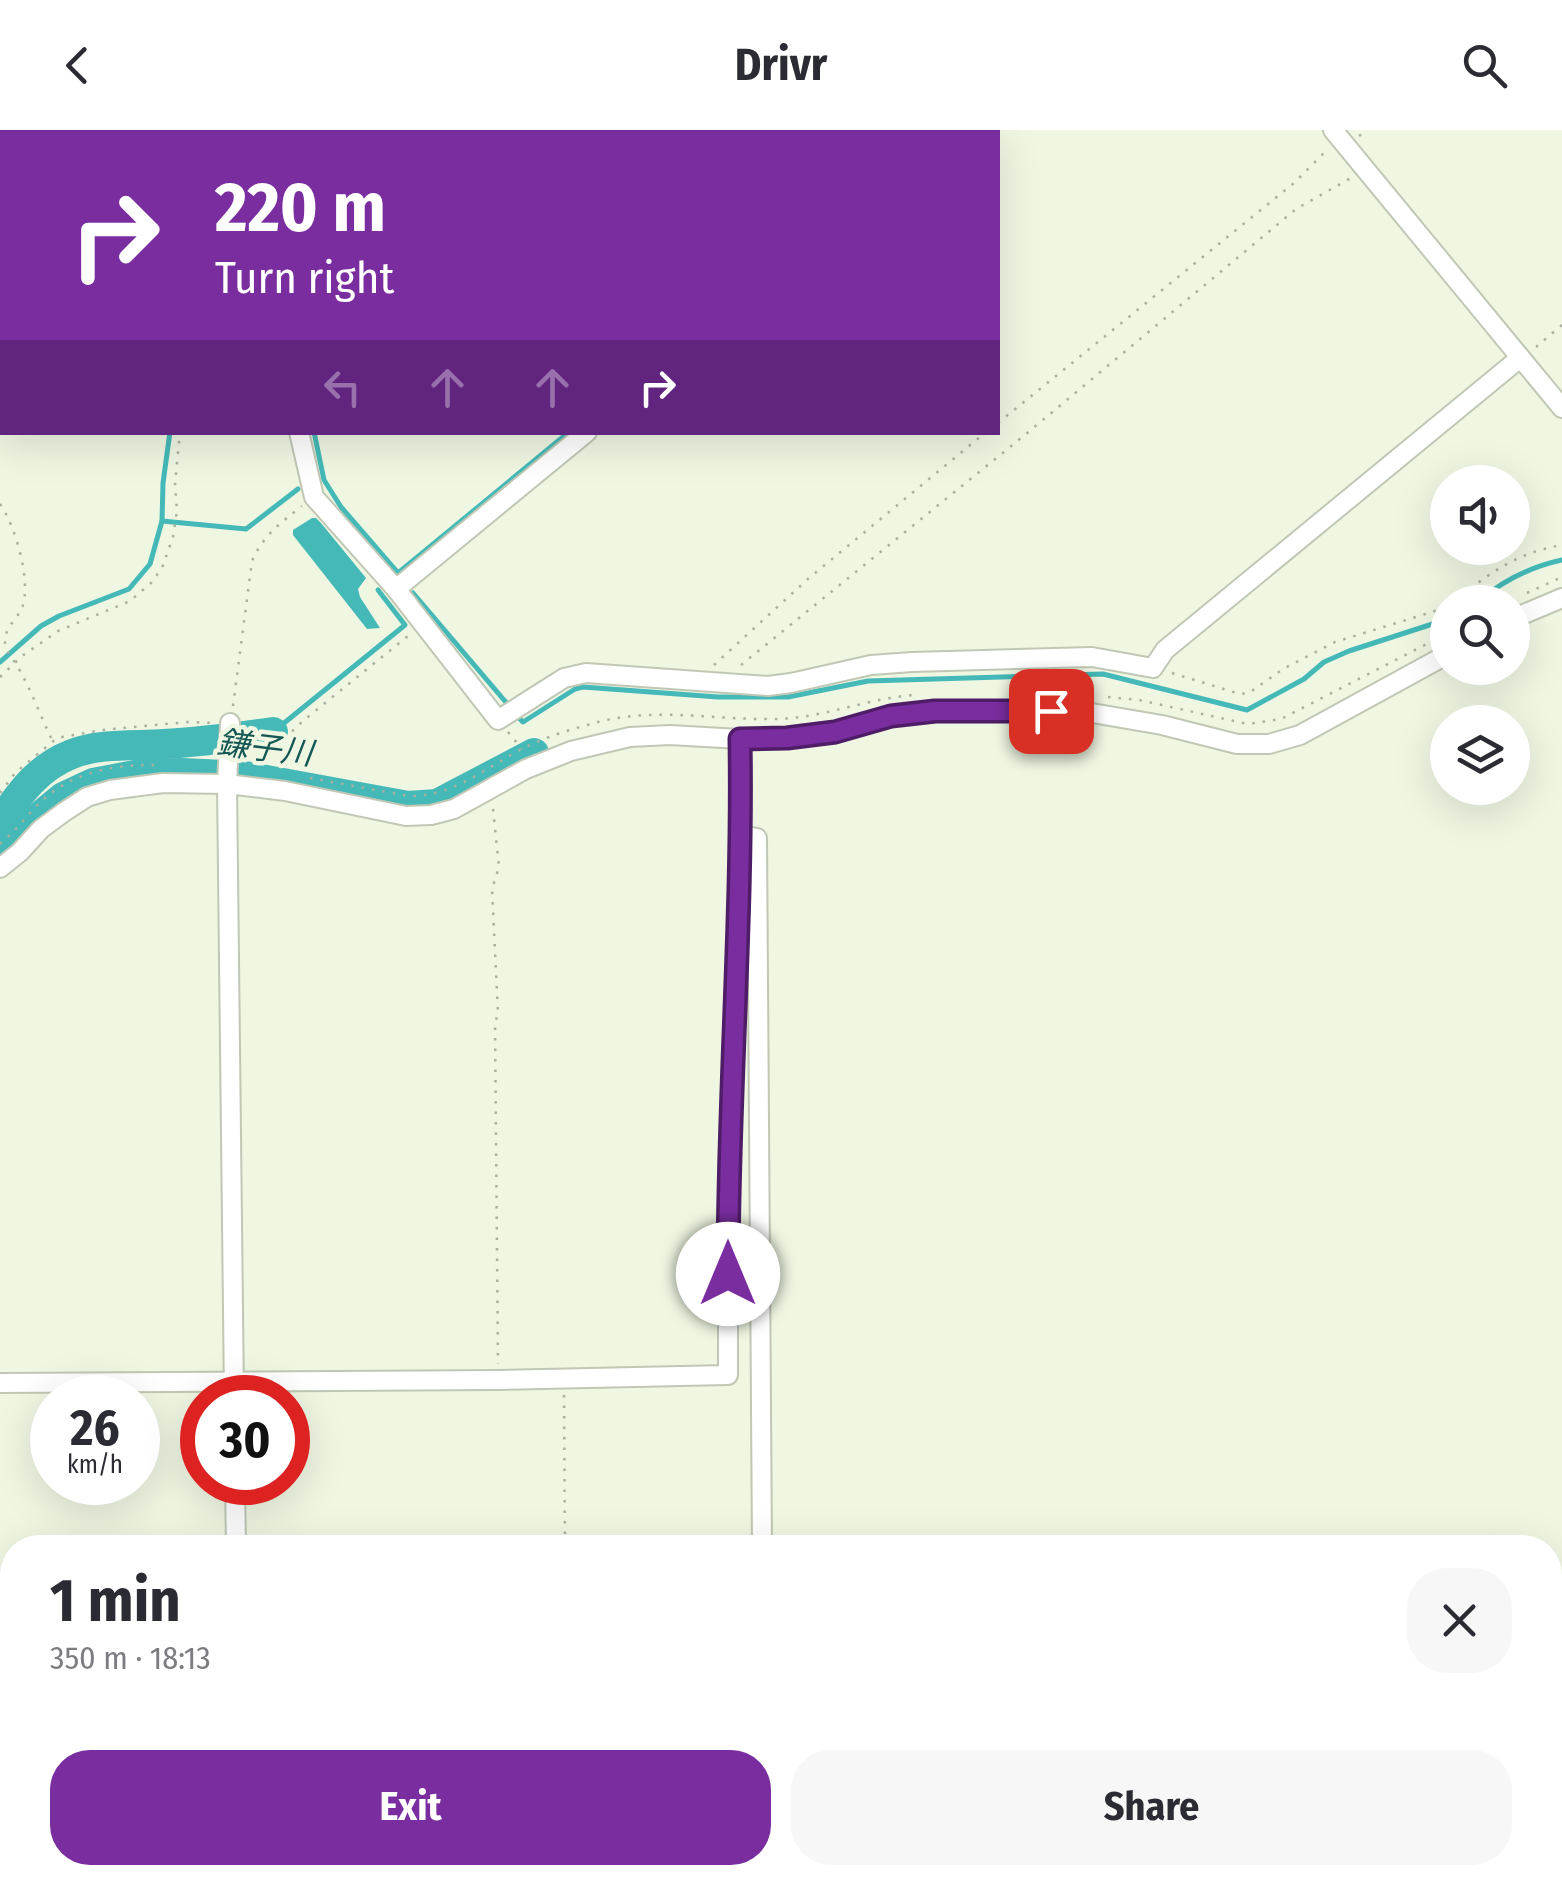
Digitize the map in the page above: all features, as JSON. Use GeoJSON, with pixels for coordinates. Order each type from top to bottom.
{"type":"FeatureCollection","features":[{"type":"Feature","properties":{"kind":"street"},"geometry":{"type":"LineString","coordinates":[[1336,133],[1562,408]]}},
{"type":"Feature","properties":{"kind":"street"},"geometry":{"type":"LineString","coordinates":[[300,435],[314,497],[396,589],[498,720],[564,678],[586,673],[768,686],[871,665],[912,662],[1092,657],[1153,668],[1165,650],[1520,358]]}},
{"type":"Feature","properties":{"kind":"street"},"geometry":{"type":"LineString","coordinates":[[396,589],[583,435]]}},
{"type":"Feature","properties":{"kind":"street"},"geometry":{"type":"LineString","coordinates":[[1530,611],[1562,598]]}},
{"type":"Feature","properties":{"kind":"street"},"geometry":{"type":"LineString","coordinates":[[0,868],[42,829],[87,797],[110,790],[164,783],[228,784],[285,790],[406,816],[431,816],[454,809],[571,751],[616,740],[670,735],[787,738],[935,711],[1092,713],[1237,744],[1269,744],[1300,734],[1430,664]]}},
{"type":"Feature","properties":{"kind":"street"},"geometry":{"type":"LineString","coordinates":[[230,723],[234,1375]]}},
{"type":"Feature","properties":{"kind":"street"},"geometry":{"type":"LineString","coordinates":[[310,1387],[728,1376],[728,1172],[741,835],[740,739]]}},
{"type":"Feature","properties":{"kind":"street"},"geometry":{"type":"LineString","coordinates":[[741,835],[757,838],[762,1535]]}},
{"type":"Feature","properties":{"kind":"street"},"geometry":{"type":"LineString","coordinates":[[0,1383],[180,1388]]}},
{"type":"Feature","properties":{"kind":"street"},"geometry":{"type":"LineString","coordinates":[[235,1505],[236,1535]]}},
{"type":"Feature","properties":{"kind":"path"},"geometry":{"type":"LineString","coordinates":[[1000,422],[1294,184],[1316,163],[1336,133]]}},
{"type":"Feature","properties":{"kind":"path"},"geometry":{"type":"LineString","coordinates":[[738,684],[742,662],[843,584],[1296,208],[1365,168]]}},
{"type":"Feature","properties":{"kind":"path"},"geometry":{"type":"LineString","coordinates":[[1520,358],[1562,326]]}},
{"type":"Feature","properties":{"kind":"path"},"geometry":{"type":"LineString","coordinates":[[0,677],[58,631],[130,602],[151,584],[162,568],[178,512],[175,484],[180,435]]}},
{"type":"Feature","properties":{"kind":"path"},"geometry":{"type":"LineString","coordinates":[[700,681],[810,578],[982,435]]}},
{"type":"Feature","properties":{"kind":"path"},"geometry":{"type":"LineString","coordinates":[[0,794],[16,774],[57,738],[188,722],[230,723],[252,561],[274,527],[314,497]]}},
{"type":"Feature","properties":{"kind":"path"},"geometry":{"type":"LineString","coordinates":[[0,504],[25,576],[24,604],[4,639],[5,646],[53,742]]}},
{"type":"Feature","properties":{"kind":"path"},"geometry":{"type":"LineString","coordinates":[[1474,585],[1504,564],[1562,545]]}},
{"type":"Feature","properties":{"kind":"path"},"geometry":{"type":"LineString","coordinates":[[1530,592],[1562,577]]}},
{"type":"Feature","properties":{"kind":"path"},"geometry":{"type":"LineString","coordinates":[[1153,668],[1240,694],[1249,693],[1283,669],[1334,642],[1430,613]]}},
{"type":"Feature","properties":{"kind":"path"},"geometry":{"type":"LineString","coordinates":[[229,751],[278,744],[423,624]]}},
{"type":"Feature","properties":{"kind":"path"},"geometry":{"type":"LineString","coordinates":[[488,792],[499,866],[492,889],[498,1013],[498,1380]]}},
{"type":"Feature","properties":{"kind":"path"},"geometry":{"type":"LineString","coordinates":[[564,1379],[565,1535]]}},
{"type":"Feature","properties":{"kind":"water"},"geometry":{"type":"Polygon","coordinates":[[[312,518],[321,523],[366,578],[358,589],[360,597],[380,628],[367,629],[293,535],[293,530],[312,518]]]}},
{"type":"Feature","properties":{"kind":"waterway"},"geometry":{"type":"LineString","coordinates":[[162,521],[170,435]]}},
{"type":"Feature","properties":{"kind":"waterway"},"geometry":{"type":"LineString","coordinates":[[315,435],[324,480],[341,507],[398,573]]}},
{"type":"Feature","properties":{"kind":"waterway"},"geometry":{"type":"LineString","coordinates":[[392,578],[565,435]]}},
{"type":"Feature","properties":{"kind":"waterway"},"geometry":{"type":"LineString","coordinates":[[0,662],[41,626],[129,589],[150,564],[162,521],[246,529],[298,489]]}},
{"type":"Feature","properties":{"kind":"waterway"},"geometry":{"type":"LineString","coordinates":[[1502,585],[1562,560]]}},
{"type":"Feature","properties":{"kind":"waterway"},"geometry":{"type":"LineString","coordinates":[[273,732],[405,625],[378,590]]}},
{"type":"Feature","properties":{"kind":"waterway"},"geometry":{"type":"LineString","coordinates":[[413,593],[509,706]]}},
{"type":"Feature","properties":{"kind":"waterway"},"geometry":{"type":"LineString","coordinates":[[516,715],[523,722],[583,687],[718,697],[788,697],[868,681],[1103,674],[1247,710],[1304,679],[1324,662],[1430,625]]}},
{"type":"Feature","properties":{"kind":"waterway","name":"鎌子川"},"geometry":{"type":"LineString","coordinates":[[0,822],[39,774],[83,750],[273,732]]}},
{"type":"Feature","properties":{"kind":"waterway","name":"鎌子川"},"geometry":{"type":"LineString","coordinates":[[0,856],[63,797],[93,783],[140,774],[245,776],[408,806],[437,804],[534,753]]}},
{"type":"Feature","properties":{"kind":"route"},"geometry":{"type":"LineString","coordinates":[[728,1274],[728,1172],[741,835],[740,739],[835,732],[891,716],[935,711],[1051,711]]}}]}
